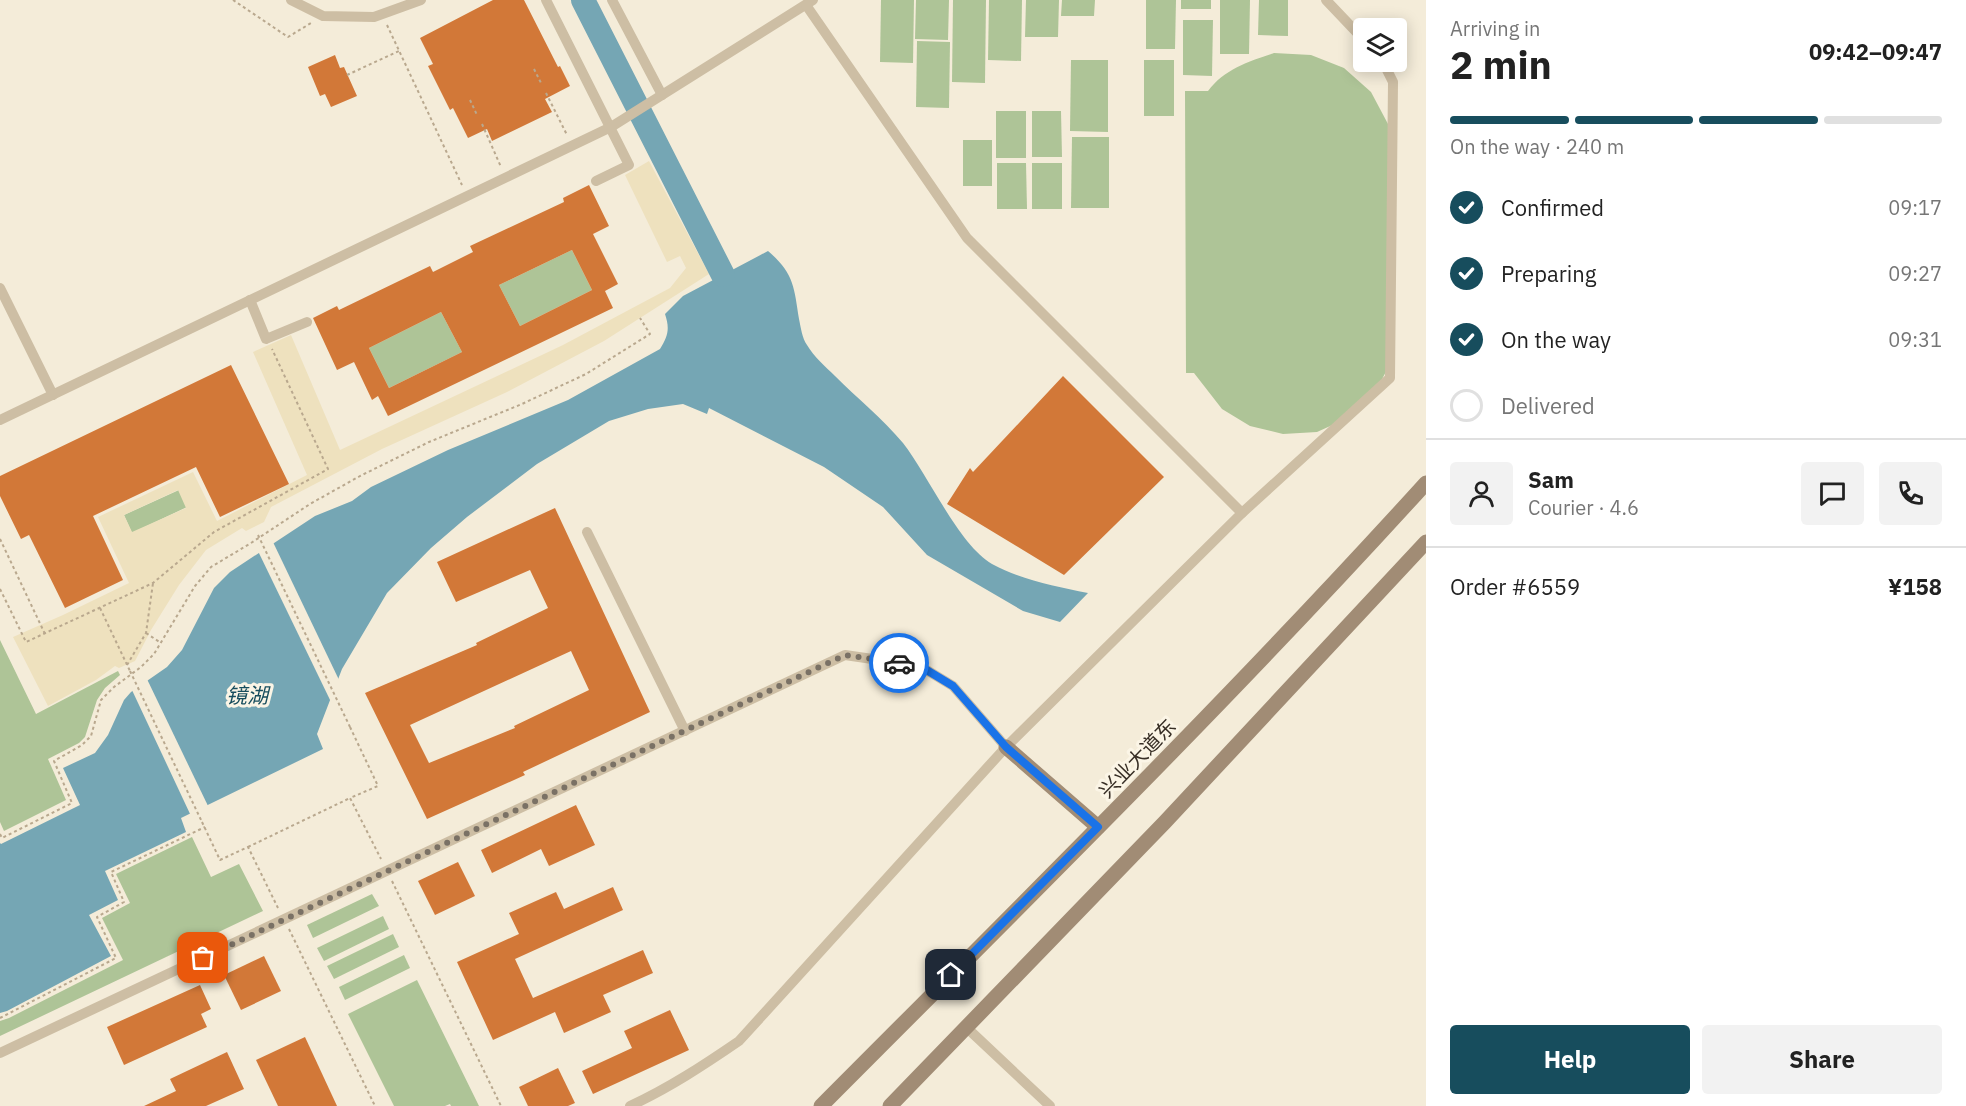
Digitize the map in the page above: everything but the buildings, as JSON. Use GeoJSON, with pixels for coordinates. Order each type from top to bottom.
{"type":"FeatureCollection","features":[{"type":"Feature","properties":{"kind":"main road","name":"兴业大道东"},"geometry":{"type":"LineString","coordinates":[[820,1106],[1133,794],[1331,587],[1426,483]]}},
{"type":"Feature","properties":{"kind":"main road"},"geometry":{"type":"LineString","coordinates":[[890,1106],[1165,822],[1426,542]]}},
{"type":"Feature","properties":{"kind":"main road"},"geometry":{"type":"LineString","coordinates":[[1006,747],[1098,827]]}},
{"type":"Feature","properties":{"kind":"street"},"geometry":{"type":"LineString","coordinates":[[291,0],[323,16],[374,17],[420,0]]}},
{"type":"Feature","properties":{"kind":"street"},"geometry":{"type":"LineString","coordinates":[[546,0],[629,165],[597,181]]}},
{"type":"Feature","properties":{"kind":"street"},"geometry":{"type":"LineString","coordinates":[[612,0],[662,95]]}},
{"type":"Feature","properties":{"kind":"street"},"geometry":{"type":"LineString","coordinates":[[1326,0],[1353,28]]}},
{"type":"Feature","properties":{"kind":"street"},"geometry":{"type":"LineString","coordinates":[[0,420],[611,127],[809,2],[967,238],[1242,513]]}},
{"type":"Feature","properties":{"kind":"street"},"geometry":{"type":"LineString","coordinates":[[630,1106],[657,1094],[740,1041],[1006,747],[1242,513],[1390,378],[1393,82],[1388,72]]}},
{"type":"Feature","properties":{"kind":"street"},"geometry":{"type":"LineString","coordinates":[[0,288],[4,305],[53,395]]}},
{"type":"Feature","properties":{"kind":"street"},"geometry":{"type":"LineString","coordinates":[[250,300],[266,339],[307,322]]}},
{"type":"Feature","properties":{"kind":"street"},"geometry":{"type":"LineString","coordinates":[[587,532],[684,731]]}},
{"type":"Feature","properties":{"kind":"street"},"geometry":{"type":"LineString","coordinates":[[0,1053],[845,655],[920,666],[953,686],[1006,747]]}},
{"type":"Feature","properties":{"kind":"street"},"geometry":{"type":"LineString","coordinates":[[966,1028],[1050,1106]]}},
{"type":"Feature","properties":{"kind":"path"},"geometry":{"type":"LineString","coordinates":[[233,0],[288,37],[323,16]]}},
{"type":"Feature","properties":{"kind":"path"},"geometry":{"type":"LineString","coordinates":[[382,14],[462,185]]}},
{"type":"Feature","properties":{"kind":"path"},"geometry":{"type":"LineString","coordinates":[[347,75],[400,51]]}},
{"type":"Feature","properties":{"kind":"path"},"geometry":{"type":"LineString","coordinates":[[534,69],[541,83]]}},
{"type":"Feature","properties":{"kind":"path"},"geometry":{"type":"LineString","coordinates":[[546,93],[567,135]]}},
{"type":"Feature","properties":{"kind":"path"},"geometry":{"type":"LineString","coordinates":[[470,100],[477,115]]}},
{"type":"Feature","properties":{"kind":"path"},"geometry":{"type":"LineString","coordinates":[[482,124],[501,167]]}},
{"type":"Feature","properties":{"kind":"path"},"geometry":{"type":"LineString","coordinates":[[0,834],[2,838],[72,803],[54,761],[69,754],[91,736],[101,700],[154,654],[195,586],[212,567],[310,504],[360,476],[429,442],[522,404],[586,374],[650,334],[640,318]]}},
{"type":"Feature","properties":{"kind":"path"},"geometry":{"type":"LineString","coordinates":[[0,589],[26,642],[153,583],[213,532],[328,469],[266,339]]}},
{"type":"Feature","properties":{"kind":"path"},"geometry":{"type":"LineString","coordinates":[[100,608],[220,860],[378,786],[258,535]]}},
{"type":"Feature","properties":{"kind":"path"},"geometry":{"type":"LineString","coordinates":[[0,539],[45,634]]}},
{"type":"Feature","properties":{"kind":"path"},"geometry":{"type":"LineString","coordinates":[[126,665],[146,633],[153,583]]}},
{"type":"Feature","properties":{"kind":"path"},"geometry":{"type":"LineString","coordinates":[[146,633],[161,643]]}},
{"type":"Feature","properties":{"kind":"path"},"geometry":{"type":"LineString","coordinates":[[350,798],[501,1106]]}},
{"type":"Feature","properties":{"kind":"path"},"geometry":{"type":"LineString","coordinates":[[0,1017],[116,958],[97,918],[124,902],[111,872],[205,827]]}},
{"type":"Feature","properties":{"kind":"path"},"geometry":{"type":"LineString","coordinates":[[248,847],[375,1106]]}},
{"type":"Feature","properties":{"kind":"green space"},"geometry":{"type":"Polygon","coordinates":[[[881,0],[914,0],[913,63],[880,62],[881,0]]]}},
{"type":"Feature","properties":{"kind":"green space"},"geometry":{"type":"Polygon","coordinates":[[[916,0],[949,0],[948,40],[915,39],[916,0]]]}},
{"type":"Feature","properties":{"kind":"green space"},"geometry":{"type":"Polygon","coordinates":[[[953,0],[986,0],[985,83],[952,82],[953,0]]]}},
{"type":"Feature","properties":{"kind":"green space"},"geometry":{"type":"Polygon","coordinates":[[[989,0],[1022,0],[1021,61],[988,60],[989,0]]]}},
{"type":"Feature","properties":{"kind":"green space"},"geometry":{"type":"Polygon","coordinates":[[[1026,0],[1059,0],[1058,37],[1025,37],[1026,0]]]}},
{"type":"Feature","properties":{"kind":"green space"},"geometry":{"type":"Polygon","coordinates":[[[1062,0],[1095,0],[1094,16],[1061,16],[1062,0]]]}},
{"type":"Feature","properties":{"kind":"green space"},"geometry":{"type":"Polygon","coordinates":[[[1146,0],[1176,0],[1175,49],[1146,49],[1146,0]]]}},
{"type":"Feature","properties":{"kind":"green space"},"geometry":{"type":"Polygon","coordinates":[[[1181,0],[1211,0],[1211,9],[1181,9],[1181,0]]]}},
{"type":"Feature","properties":{"kind":"green space"},"geometry":{"type":"Polygon","coordinates":[[[1220,0],[1250,0],[1249,54],[1220,54],[1220,0]]]}},
{"type":"Feature","properties":{"kind":"green space"},"geometry":{"type":"Polygon","coordinates":[[[1259,0],[1288,0],[1288,36],[1258,35],[1259,0]]]}},
{"type":"Feature","properties":{"kind":"green space"},"geometry":{"type":"Polygon","coordinates":[[[1183,20],[1213,20],[1212,76],[1183,75],[1183,20]]]}},
{"type":"Feature","properties":{"kind":"green space"},"geometry":{"type":"Polygon","coordinates":[[[917,41],[950,42],[949,108],[916,107],[917,41]]]}},
{"type":"Feature","properties":{"kind":"green space"},"geometry":{"type":"Polygon","coordinates":[[[1274,53],[1311,55],[1344,68],[1371,92],[1388,124],[1389,366],[1373,396],[1348,418],[1317,432],[1283,434],[1250,426],[1222,409],[1194,373],[1186,373],[1185,91],[1208,91],[1214,83],[1230,71],[1274,53]]]}},
{"type":"Feature","properties":{"kind":"green space"},"geometry":{"type":"Polygon","coordinates":[[[1071,60],[1108,60],[1108,132],[1070,131],[1071,60]]]}},
{"type":"Feature","properties":{"kind":"green space"},"geometry":{"type":"Polygon","coordinates":[[[1144,60],[1174,60],[1174,116],[1144,116],[1144,60]]]}},
{"type":"Feature","properties":{"kind":"green space"},"geometry":{"type":"Polygon","coordinates":[[[996,111],[1026,111],[1026,158],[996,158],[996,111]]]}},
{"type":"Feature","properties":{"kind":"green space"},"geometry":{"type":"Polygon","coordinates":[[[1032,111],[1061,111],[1062,157],[1032,157],[1032,111]]]}},
{"type":"Feature","properties":{"kind":"green space"},"geometry":{"type":"Polygon","coordinates":[[[1072,137],[1109,137],[1109,208],[1071,208],[1072,137]]]}},
{"type":"Feature","properties":{"kind":"green space"},"geometry":{"type":"Polygon","coordinates":[[[963,140],[992,140],[992,186],[963,186],[963,140]]]}},
{"type":"Feature","properties":{"kind":"green space"},"geometry":{"type":"Polygon","coordinates":[[[997,163],[1026,163],[1027,209],[997,209],[997,163]]]}},
{"type":"Feature","properties":{"kind":"green space"},"geometry":{"type":"Polygon","coordinates":[[[1032,163],[1062,163],[1062,209],[1032,209],[1032,163]]]}},
{"type":"Feature","properties":{"kind":"green space"},"geometry":{"type":"Polygon","coordinates":[[[572,250],[592,290],[520,326],[499,285],[572,250]]]}},
{"type":"Feature","properties":{"kind":"green space"},"geometry":{"type":"Polygon","coordinates":[[[441,312],[462,352],[389,388],[369,348],[441,312]]]}},
{"type":"Feature","properties":{"kind":"green space"},"geometry":{"type":"Polygon","coordinates":[[[179,490],[187,507],[132,533],[124,515],[179,490]]]}},
{"type":"Feature","properties":{"kind":"green space"},"geometry":{"type":"Polygon","coordinates":[[[0,640],[36,714],[118,671],[120,675],[105,688],[97,700],[85,737],[79,743],[48,759],[66,800],[4,831],[0,822],[0,640]]]}},
{"type":"Feature","properties":{"kind":"green space"},"geometry":{"type":"Polygon","coordinates":[[[192,837],[211,877],[239,864],[263,911],[0,1036],[0,1021],[123,960],[102,918],[130,903],[116,874],[192,837]]]}},
{"type":"Feature","properties":{"kind":"green space"},"geometry":{"type":"Polygon","coordinates":[[[372,894],[379,906],[313,938],[307,925],[372,894]]]}},
{"type":"Feature","properties":{"kind":"green space"},"geometry":{"type":"Polygon","coordinates":[[[383,916],[389,929],[324,961],[317,948],[383,916]]]}},
{"type":"Feature","properties":{"kind":"green space"},"geometry":{"type":"Polygon","coordinates":[[[393,934],[399,947],[334,979],[327,966],[393,934]]]}},
{"type":"Feature","properties":{"kind":"green space"},"geometry":{"type":"Polygon","coordinates":[[[404,955],[410,968],[345,1000],[339,987],[404,955]]]}},
{"type":"Feature","properties":{"kind":"green space"},"geometry":{"type":"Polygon","coordinates":[[[417,980],[479,1106],[451,1106],[450,1104],[445,1106],[394,1106],[348,1014],[417,980]]]}},
{"type":"Feature","properties":{"kind":"shaded area"},"geometry":{"type":"Polygon","coordinates":[[[649,161],[709,274],[604,341],[507,392],[382,449],[271,507],[264,522],[246,531],[242,528],[206,550],[179,585],[135,661],[119,668],[115,666],[96,680],[48,706],[13,637],[129,583],[98,517],[193,472],[217,521],[307,475],[253,352],[291,335],[340,450],[563,345],[670,288],[686,268],[680,256],[667,262],[625,175],[649,161]],[[178,490],[124,515],[132,532],[186,508],[178,490]]]}},
{"type":"Feature","properties":{"kind":"water","name":"镜湖"},"geometry":{"type":"Polygon","coordinates":[[[768,251],[783,266],[791,281],[805,342],[820,361],[903,443],[956,526],[980,555],[992,564],[1015,574],[1088,593],[1060,622],[1023,611],[927,555],[883,507],[824,467],[709,408],[707,414],[683,404],[648,409],[609,421],[537,464],[467,517],[431,548],[387,593],[342,669],[317,734],[323,749],[181,818],[186,832],[105,871],[118,900],[89,915],[111,956],[0,1013],[0,843],[80,805],[63,768],[95,753],[108,735],[124,700],[131,692],[167,667],[182,650],[214,588],[230,572],[315,516],[352,501],[371,487],[448,450],[568,400],[660,349],[667,332],[665,314],[683,296],[768,251]]]}},
{"type":"Feature","properties":{"kind":"pier"},"geometry":{"type":"Polygon","coordinates":[[[272,540],[340,682],[332,704],[257,549],[272,540]]]}},
{"type":"Feature","properties":{"kind":"pier"},"geometry":{"type":"Polygon","coordinates":[[[146,677],[209,808],[191,816],[131,688],[146,677]]]}},
{"type":"Feature","properties":{"kind":"waterway"},"geometry":{"type":"LineString","coordinates":[[583,0],[723,275]]}},
{"type":"Feature","properties":{"kind":"way so far"},"geometry":{"type":"LineString","coordinates":[[203,958],[845,655],[899,663]]}},
{"type":"Feature","properties":{"kind":"route"},"geometry":{"type":"LineString","coordinates":[[899,663],[920,666],[953,686],[1006,747],[1098,827],[951,975]]}}]}
